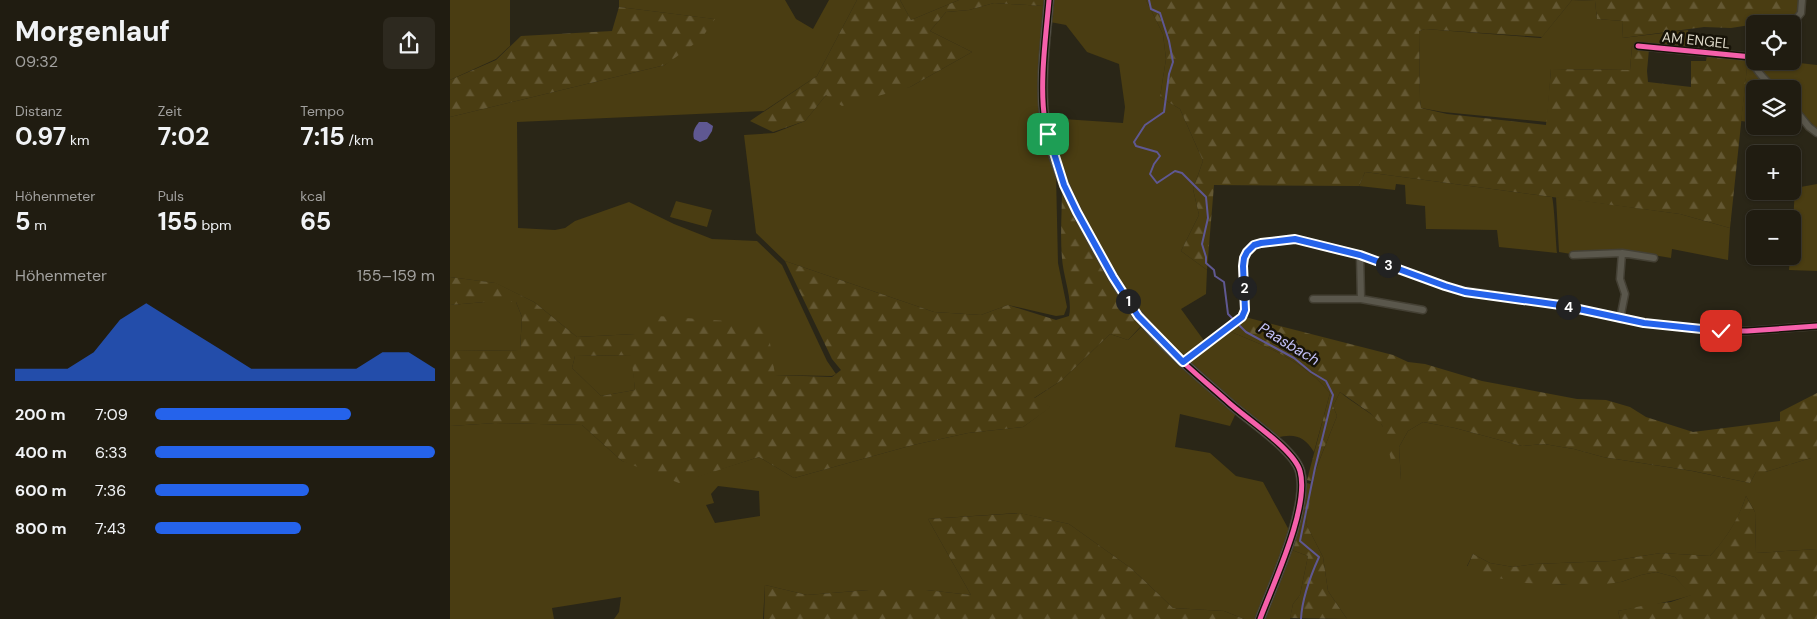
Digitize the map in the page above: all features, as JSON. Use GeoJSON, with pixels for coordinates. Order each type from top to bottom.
{"type":"FeatureCollection","features":[{"type":"Feature","properties":{"kind":"street"},"geometry":{"type":"LineString","coordinates":[[1049,0],[1043,85],[1044,107],[1048,134],[1059,170],[1077,212],[1126,298],[1147,327],[1234,407],[1285,448],[1299,469],[1302,490],[1296,516],[1285,553],[1260,619]]}},
{"type":"Feature","properties":{"kind":"street"},"geometry":{"type":"LineString","coordinates":[[1799,15],[1802,0]]}},
{"type":"Feature","properties":{"kind":"street","name":"AM ENGEL"},"geometry":{"type":"LineString","coordinates":[[1638,46],[1746,57]]}},
{"type":"Feature","properties":{"kind":"street"},"geometry":{"type":"LineString","coordinates":[[1758,70],[1767,80]]}},
{"type":"Feature","properties":{"kind":"street"},"geometry":{"type":"LineString","coordinates":[[1801,117],[1817,133]]}},
{"type":"Feature","properties":{"kind":"street"},"geometry":{"type":"LineString","coordinates":[[1183,362],[1236,323],[1245,310],[1244,258],[1247,252],[1254,245],[1261,243],[1295,239],[1360,255],[1454,289],[1560,305],[1620,319],[1721,331],[1817,326]]}},
{"type":"Feature","properties":{"kind":"street"},"geometry":{"type":"LineString","coordinates":[[1573,255],[1622,253],[1654,258]]}},
{"type":"Feature","properties":{"kind":"street"},"geometry":{"type":"LineString","coordinates":[[1620,319],[1625,294],[1620,279],[1622,253]]}},
{"type":"Feature","properties":{"kind":"street"},"geometry":{"type":"LineString","coordinates":[[1360,255],[1361,299]]}},
{"type":"Feature","properties":{"kind":"street"},"geometry":{"type":"LineString","coordinates":[[1313,299],[1361,299],[1422,310]]}},
{"type":"Feature","properties":{"kind":"green space"},"geometry":{"type":"Polygon","coordinates":[[[450,0],[510,0],[510,46],[496,59],[450,80],[450,0]]]}},
{"type":"Feature","properties":{"kind":"green space"},"geometry":{"type":"Polygon","coordinates":[[[619,0],[785,0],[796,19],[813,29],[829,0],[857,0],[817,76],[764,111],[517,122],[518,228],[555,230],[565,228],[575,221],[629,202],[674,224],[712,239],[757,241],[782,265],[827,361],[836,374],[832,376],[775,375],[635,334],[577,337],[534,302],[495,283],[450,277],[450,117],[665,65],[714,19],[619,7],[619,0]]]}},
{"type":"Feature","properties":{"kind":"green space"},"geometry":{"type":"Polygon","coordinates":[[[857,0],[900,0],[911,20],[959,0],[1044,0],[1043,6],[994,3],[969,10],[946,12],[930,31],[972,52],[910,87],[842,106],[826,95],[805,121],[773,132],[750,121],[817,76],[857,0]]]}},
{"type":"Feature","properties":{"kind":"green space"},"geometry":{"type":"Polygon","coordinates":[[[900,0],[959,0],[911,20],[900,0]]]}},
{"type":"Feature","properties":{"kind":"green space"},"geometry":{"type":"Polygon","coordinates":[[[1044,0],[1047,0],[1042,80],[1056,174],[1058,263],[1067,307],[1064,315],[1056,316],[1008,305],[981,315],[934,312],[785,261],[756,233],[744,135],[774,133],[805,121],[826,95],[910,87],[972,52],[930,31],[946,12],[969,10],[994,3],[1043,6],[1044,0]]]}},
{"type":"Feature","properties":{"kind":"green space"},"geometry":{"type":"Polygon","coordinates":[[[1053,0],[1146,0],[1163,34],[1166,59],[1160,97],[1180,109],[1203,161],[1193,189],[1199,215],[1181,251],[1207,270],[1206,294],[1181,309],[1205,342],[1183,358],[1140,314],[1094,236],[1059,162],[1048,118],[1123,123],[1125,107],[1119,64],[1087,52],[1066,25],[1050,22],[1053,0]]]}},
{"type":"Feature","properties":{"kind":"green space"},"geometry":{"type":"Polygon","coordinates":[[[1146,0],[1572,0],[1542,37],[1425,29],[1419,31],[1421,108],[1447,114],[1546,125],[1551,69],[1630,70],[1632,46],[1649,49],[1648,82],[1691,87],[1691,61],[1706,61],[1707,55],[1746,58],[1747,70],[1730,228],[1680,214],[1365,172],[1359,186],[1214,185],[1207,270],[1181,251],[1199,215],[1193,189],[1203,161],[1180,109],[1160,97],[1166,59],[1163,34],[1146,0]]]}},
{"type":"Feature","properties":{"kind":"green space"},"geometry":{"type":"Polygon","coordinates":[[[1572,0],[1595,1],[1597,19],[1623,21],[1622,38],[1688,30],[1689,50],[1632,46],[1630,70],[1551,69],[1547,122],[1443,112],[1421,108],[1419,31],[1425,29],[1541,38],[1572,0]]]}},
{"type":"Feature","properties":{"kind":"green space"},"geometry":{"type":"Polygon","coordinates":[[[1574,0],[1801,0],[1801,4],[1797,15],[1746,15],[1746,26],[1731,28],[1704,27],[1622,38],[1623,21],[1597,19],[1595,1],[1574,0]]]}},
{"type":"Feature","properties":{"kind":"green space"},"geometry":{"type":"Polygon","coordinates":[[[619,7],[715,19],[701,39],[665,65],[450,117],[450,80],[496,60],[521,36],[612,31],[619,7]]]}},
{"type":"Feature","properties":{"kind":"green space"},"geometry":{"type":"Polygon","coordinates":[[[1801,63],[1817,65],[1817,129],[1801,112],[1801,80],[1770,80],[1761,70],[1801,70],[1801,63]]]}},
{"type":"Feature","properties":{"kind":"green space"},"geometry":{"type":"Polygon","coordinates":[[[1747,70],[1754,70],[1763,80],[1746,80],[1746,122],[1741,121],[1747,70]]]}},
{"type":"Feature","properties":{"kind":"green space"},"geometry":{"type":"Polygon","coordinates":[[[1365,172],[1552,197],[1557,253],[1499,247],[1497,230],[1426,229],[1425,206],[1406,204],[1405,185],[1396,184],[1395,190],[1359,186],[1365,172]]]}},
{"type":"Feature","properties":{"kind":"green space"},"geometry":{"type":"Polygon","coordinates":[[[1817,184],[1817,271],[1789,270],[1789,265],[1801,265],[1801,210],[1794,210],[1794,200],[1801,200],[1801,187],[1817,184]]]}},
{"type":"Feature","properties":{"kind":"green space"},"geometry":{"type":"Polygon","coordinates":[[[1062,188],[1110,280],[1133,318],[1141,326],[1128,340],[1110,334],[1062,380],[1034,398],[1051,407],[1023,427],[968,433],[913,445],[794,478],[759,457],[679,483],[622,461],[582,425],[495,423],[450,426],[450,351],[520,350],[522,317],[516,302],[450,305],[450,277],[496,283],[534,302],[577,337],[635,334],[644,315],[767,324],[775,375],[832,377],[841,370],[832,359],[785,261],[934,312],[981,315],[1008,305],[1056,320],[1069,316],[1070,310],[1062,258],[1062,188]],[[631,355],[575,356],[572,368],[601,396],[635,390],[631,355]]]}},
{"type":"Feature","properties":{"kind":"green space"},"geometry":{"type":"Polygon","coordinates":[[[1556,197],[1680,214],[1730,228],[1728,260],[1672,249],[1671,258],[1623,250],[1571,254],[1559,252],[1556,197]]]}},
{"type":"Feature","properties":{"kind":"green space"},"geometry":{"type":"Polygon","coordinates":[[[676,201],[712,210],[707,227],[670,217],[676,201]]]}},
{"type":"Feature","properties":{"kind":"green space"},"geometry":{"type":"Polygon","coordinates":[[[516,302],[522,317],[520,350],[450,351],[450,305],[516,302]]]}},
{"type":"Feature","properties":{"kind":"green space"},"geometry":{"type":"Polygon","coordinates":[[[1245,317],[1393,355],[1408,362],[1425,364],[1482,381],[1577,399],[1606,400],[1630,407],[1646,417],[1693,432],[1780,421],[1780,412],[1817,393],[1817,458],[1811,458],[1765,472],[1756,472],[1750,483],[1693,471],[1603,457],[1574,449],[1544,444],[1522,446],[1455,428],[1423,422],[1408,431],[1399,447],[1401,481],[1397,483],[1382,425],[1370,413],[1340,392],[1333,406],[1337,416],[1311,481],[1307,480],[1330,393],[1320,382],[1296,363],[1229,331],[1245,317]]]}},
{"type":"Feature","properties":{"kind":"green space"},"geometry":{"type":"Polygon","coordinates":[[[1143,325],[1236,413],[1230,426],[1180,414],[1175,447],[1210,453],[1236,476],[1263,482],[1289,530],[1257,619],[1244,619],[1224,611],[1173,608],[1132,569],[1069,524],[1019,513],[928,519],[971,595],[926,590],[868,590],[807,595],[765,585],[763,619],[614,619],[619,612],[621,597],[552,608],[554,619],[450,619],[450,426],[495,423],[582,425],[622,461],[692,478],[759,457],[794,478],[913,445],[968,433],[1023,427],[1050,407],[1033,399],[1062,380],[1110,334],[1128,340],[1143,325]],[[718,486],[711,494],[714,503],[706,505],[715,523],[760,516],[759,491],[718,486]]]}},
{"type":"Feature","properties":{"kind":"green space"},"geometry":{"type":"Polygon","coordinates":[[[1229,331],[1296,363],[1320,382],[1330,393],[1314,452],[1306,442],[1298,437],[1276,438],[1195,369],[1191,362],[1193,357],[1229,331]]]}},
{"type":"Feature","properties":{"kind":"green space"},"geometry":{"type":"Polygon","coordinates":[[[632,355],[635,390],[601,396],[572,368],[575,356],[632,355]]]}},
{"type":"Feature","properties":{"kind":"green space"},"geometry":{"type":"Polygon","coordinates":[[[1340,392],[1380,422],[1389,441],[1401,481],[1399,447],[1408,431],[1423,422],[1455,428],[1522,446],[1544,444],[1574,449],[1603,457],[1692,471],[1750,483],[1756,472],[1765,472],[1811,458],[1817,458],[1817,549],[1756,553],[1755,512],[1746,496],[1740,513],[1731,528],[1710,556],[1661,553],[1611,561],[1535,564],[1513,567],[1490,563],[1473,554],[1467,566],[1544,583],[1564,585],[1621,582],[1656,572],[1675,577],[1692,595],[1618,611],[1620,619],[1347,619],[1328,591],[1323,557],[1306,524],[1309,500],[1303,499],[1305,482],[1310,484],[1337,416],[1333,406],[1340,392]]]}},
{"type":"Feature","properties":{"kind":"green space"},"geometry":{"type":"Polygon","coordinates":[[[1746,496],[1755,512],[1756,553],[1817,549],[1817,619],[1620,619],[1618,611],[1671,602],[1691,595],[1675,577],[1656,572],[1621,582],[1591,586],[1525,583],[1487,576],[1467,567],[1473,554],[1490,563],[1513,567],[1535,564],[1611,561],[1661,553],[1710,556],[1731,528],[1746,496]]]}},
{"type":"Feature","properties":{"kind":"green space"},"geometry":{"type":"Polygon","coordinates":[[[1303,499],[1310,500],[1306,524],[1323,557],[1328,591],[1347,619],[1290,618],[1293,604],[1300,595],[1308,556],[1292,550],[1303,499]]]}},
{"type":"Feature","properties":{"kind":"green space"},"geometry":{"type":"Polygon","coordinates":[[[1020,513],[1069,524],[1132,569],[1173,608],[1224,611],[1244,619],[764,619],[765,585],[807,595],[869,590],[926,590],[971,595],[928,519],[1020,513]]]}},
{"type":"Feature","properties":{"kind":"green space"},"geometry":{"type":"Polygon","coordinates":[[[1292,550],[1308,556],[1300,595],[1293,604],[1290,619],[1264,619],[1292,550]]]}},
{"type":"Feature","properties":{"kind":"shaded area"},"geometry":{"type":"Polygon","coordinates":[[[699,122],[707,122],[713,126],[707,139],[700,142],[694,139],[693,136],[699,122]]]}},
{"type":"Feature","properties":{"kind":"waterway","name":"Paasbach"},"geometry":{"type":"LineString","coordinates":[[1149,0],[1151,9],[1160,13],[1169,41],[1173,62],[1169,74],[1164,112],[1145,125],[1134,142],[1136,146],[1157,152],[1160,156],[1150,174],[1157,183],[1175,171],[1182,173],[1206,197],[1208,218],[1202,244],[1206,263],[1214,270],[1215,276],[1224,282],[1228,314],[1246,332],[1294,358],[1326,381],[1333,395],[1300,541],[1319,557],[1307,588],[1301,619]]}},
{"type":"Feature","properties":{"kind":"cycle path"},"geometry":{"type":"LineString","coordinates":[[1049,0],[1043,76],[1045,121],[1060,175],[1085,227],[1123,294],[1147,326],[1186,365],[1289,453],[1300,471],[1302,486],[1295,524],[1289,545],[1260,619]]}},
{"type":"Feature","properties":{"kind":"cycle path"},"geometry":{"type":"LineString","coordinates":[[1638,46],[1746,56]]}},
{"type":"Feature","properties":{"kind":"cycle path"},"geometry":{"type":"LineString","coordinates":[[1183,361],[1242,317],[1245,310],[1244,258],[1253,245],[1295,239],[1360,255],[1454,289],[1560,305],[1644,323],[1721,331],[1817,326]]}},
{"type":"Feature","properties":{"kind":"route"},"geometry":{"type":"LineString","coordinates":[[1048,134],[1064,185],[1113,277],[1147,327],[1183,362],[1242,317],[1245,310],[1243,266],[1245,254],[1249,248],[1261,243],[1284,239],[1301,240],[1360,255],[1465,292],[1560,305],[1644,323],[1721,331]]}}]}
